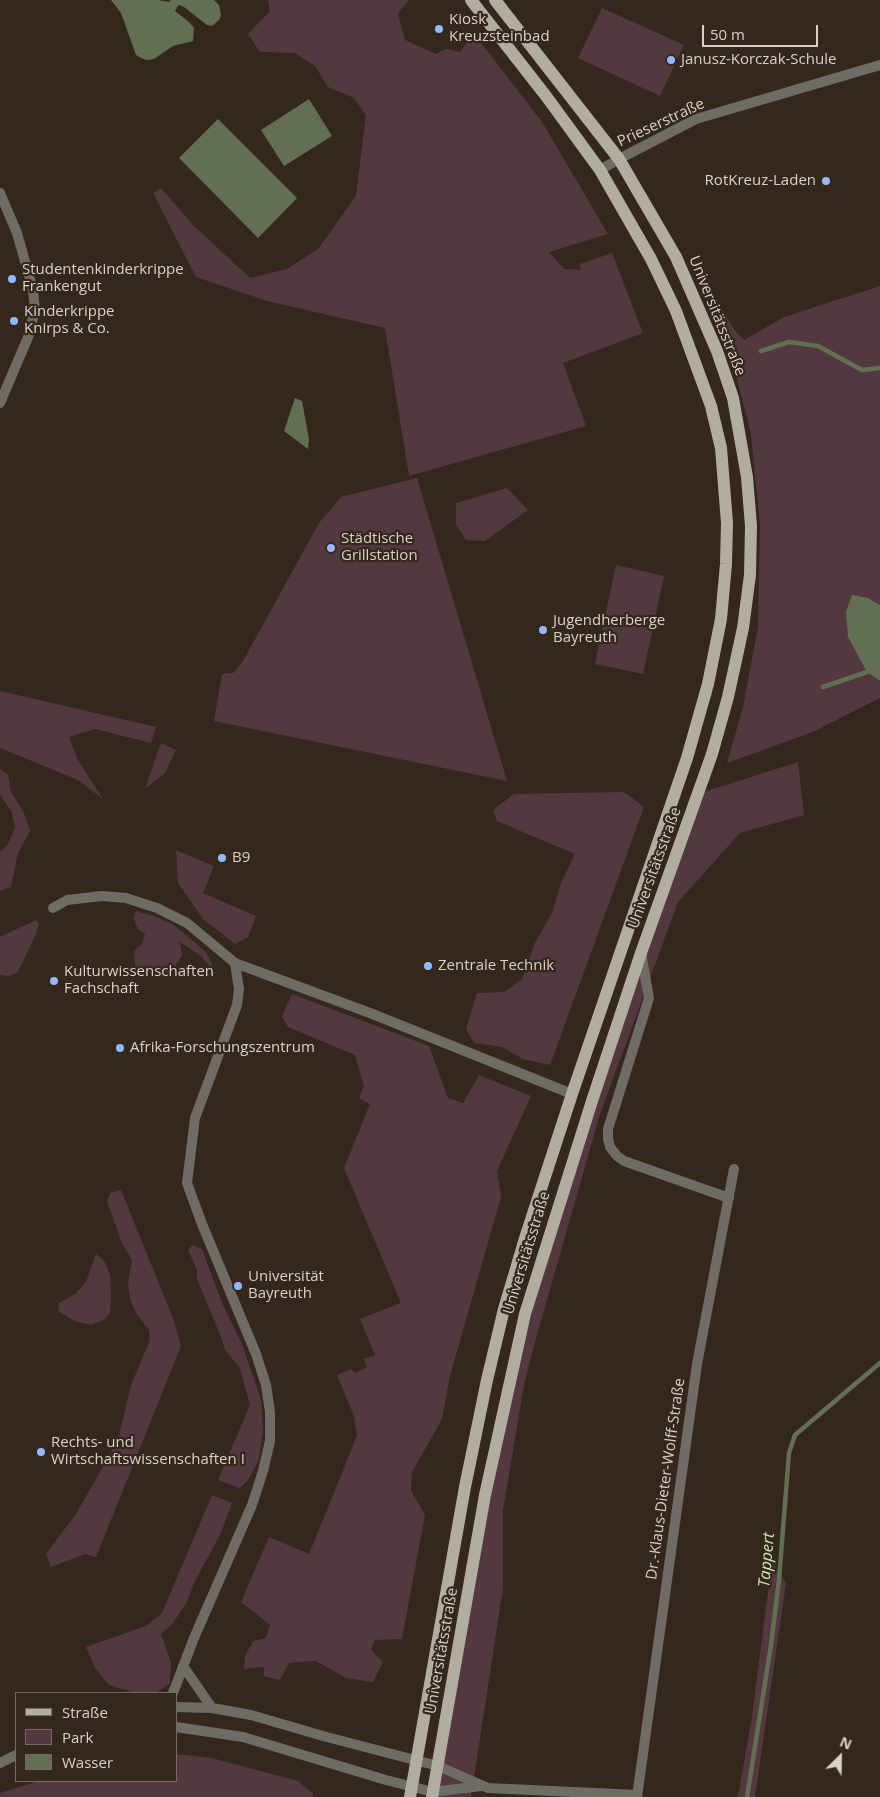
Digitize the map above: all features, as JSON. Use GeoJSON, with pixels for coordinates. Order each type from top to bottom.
{"type":"FeatureCollection","features":[{"type":"Feature","properties":{"kind":"main road","name":"Universitätsstraße"},"geometry":{"type":"LineString","coordinates":[[411,1792],[465,1487],[504,1308],[572,1094],[687,758],[708,684],[721,619],[726,564],[727,523],[721,448],[711,406],[676,311],[651,260],[600,170],[546,96],[471,0]]}},
{"type":"Feature","properties":{"kind":"main road","name":"Universitätsstraße"},"geometry":{"type":"LineString","coordinates":[[432,1794],[485,1495],[525,1314],[641,953],[712,754],[728,697],[743,628],[750,575],[751,526],[747,477],[732,398],[717,351],[676,258],[619,159],[494,0]]}},
{"type":"Feature","properties":{"kind":"street","name":"Prieserstraße"},"geometry":{"type":"LineString","coordinates":[[600,170],[696,119],[880,66]]}},
{"type":"Feature","properties":{"kind":"street"},"geometry":{"type":"LineString","coordinates":[[0,193],[18,233],[33,290],[35,309],[29,335],[0,403]]}},
{"type":"Feature","properties":{"kind":"street"},"geometry":{"type":"LineString","coordinates":[[52,908],[68,900],[102,896],[126,898],[157,908],[187,924],[235,964],[370,1013],[572,1094]]}},
{"type":"Feature","properties":{"kind":"street"},"geometry":{"type":"LineString","coordinates":[[641,953],[649,998],[608,1129],[610,1147],[624,1161],[729,1198]]}},
{"type":"Feature","properties":{"kind":"street"},"geometry":{"type":"LineString","coordinates":[[173,1692],[252,1505],[263,1471],[270,1440],[270,1412],[256,1354],[187,1183],[195,1118],[237,1005],[239,989],[235,964]]}},
{"type":"Feature","properties":{"kind":"street","name":"Dr.-Klaus-Dieter-Wolff-Straße"},"geometry":{"type":"LineString","coordinates":[[482,1786],[488,1788],[637,1796],[697,1364],[734,1170]]}},
{"type":"Feature","properties":{"kind":"street"},"geometry":{"type":"LineString","coordinates":[[183,1666],[212,1708]]}},
{"type":"Feature","properties":{"kind":"street"},"geometry":{"type":"LineString","coordinates":[[178,1707],[212,1708],[251,1715],[438,1766],[482,1786]]}},
{"type":"Feature","properties":{"kind":"street"},"geometry":{"type":"LineString","coordinates":[[178,1727],[243,1737],[411,1792],[432,1794],[482,1786]]}},
{"type":"Feature","properties":{"kind":"street"},"geometry":{"type":"LineString","coordinates":[[3,1762],[15,1757]]}},
{"type":"Feature","properties":{"kind":"green space"},"geometry":{"type":"Polygon","coordinates":[[[268,0],[409,0],[398,13],[405,40],[436,54],[446,49],[460,52],[468,41],[479,40],[542,122],[608,234],[549,252],[564,269],[581,270],[580,264],[612,253],[643,333],[563,363],[586,426],[409,476],[385,328],[267,301],[196,277],[153,193],[161,188],[193,225],[250,278],[287,269],[318,249],[356,196],[366,115],[354,98],[328,87],[315,66],[295,53],[260,52],[248,34],[270,11],[268,0]]]}},
{"type":"Feature","properties":{"kind":"green space"},"geometry":{"type":"Polygon","coordinates":[[[602,8],[684,45],[660,96],[578,58],[602,8]]]}},
{"type":"Feature","properties":{"kind":"green space"},"geometry":{"type":"Polygon","coordinates":[[[695,263],[734,329],[744,340],[784,317],[880,286],[880,605],[868,598],[867,672],[880,681],[880,698],[813,732],[727,763],[743,707],[758,627],[760,524],[751,434],[730,350],[692,264],[695,263]]]}},
{"type":"Feature","properties":{"kind":"green space"},"geometry":{"type":"Polygon","coordinates":[[[417,478],[507,781],[214,721],[222,674],[233,673],[243,661],[319,523],[341,497],[417,478]]]}},
{"type":"Feature","properties":{"kind":"green space"},"geometry":{"type":"Polygon","coordinates":[[[507,488],[528,510],[485,541],[466,540],[456,525],[456,503],[507,488]]]}},
{"type":"Feature","properties":{"kind":"green space"},"geometry":{"type":"Polygon","coordinates":[[[616,565],[664,576],[643,674],[595,664],[616,565]]]}},
{"type":"Feature","properties":{"kind":"green space"},"geometry":{"type":"Polygon","coordinates":[[[0,691],[156,727],[151,743],[95,729],[69,737],[78,760],[103,799],[78,780],[0,748],[0,691]]]}},
{"type":"Feature","properties":{"kind":"green space"},"geometry":{"type":"Polygon","coordinates":[[[161,743],[176,750],[165,773],[145,789],[161,743]]]}},
{"type":"Feature","properties":{"kind":"green space"},"geometry":{"type":"Polygon","coordinates":[[[798,762],[804,815],[740,833],[678,902],[600,1114],[524,1385],[503,1510],[503,1588],[471,1797],[438,1797],[487,1498],[513,1386],[549,1247],[608,1065],[704,792],[798,762]]]}},
{"type":"Feature","properties":{"kind":"green space"},"geometry":{"type":"Polygon","coordinates":[[[0,769],[8,774],[11,792],[24,813],[30,831],[18,853],[11,887],[0,891],[0,852],[7,846],[15,828],[12,812],[0,795],[0,769]]]}},
{"type":"Feature","properties":{"kind":"green space"},"geometry":{"type":"Polygon","coordinates":[[[624,792],[644,807],[550,1065],[523,1059],[502,1047],[474,1043],[466,1029],[477,993],[504,992],[522,979],[535,943],[553,911],[560,885],[575,854],[497,821],[493,810],[514,794],[624,792]]]}},
{"type":"Feature","properties":{"kind":"green space"},"geometry":{"type":"Polygon","coordinates":[[[176,850],[214,866],[203,893],[256,916],[248,937],[235,944],[203,919],[178,883],[176,850]]]}},
{"type":"Feature","properties":{"kind":"green space"},"geometry":{"type":"Polygon","coordinates":[[[136,911],[154,916],[174,925],[206,952],[217,975],[201,956],[180,942],[182,955],[175,966],[164,974],[145,968],[140,971],[135,965],[134,951],[142,944],[145,934],[138,929],[133,918],[136,911]]]}},
{"type":"Feature","properties":{"kind":"green space"},"geometry":{"type":"Polygon","coordinates":[[[36,920],[39,924],[36,934],[18,972],[9,976],[0,975],[0,937],[36,920]]]}},
{"type":"Feature","properties":{"kind":"green space"},"geometry":{"type":"Polygon","coordinates":[[[292,994],[429,1046],[448,1098],[463,1103],[479,1075],[531,1096],[497,1171],[501,1197],[450,1376],[442,1419],[412,1472],[411,1491],[425,1515],[402,1639],[375,1640],[371,1650],[383,1662],[373,1682],[346,1678],[316,1661],[289,1663],[280,1680],[264,1676],[264,1667],[244,1669],[245,1656],[253,1641],[266,1638],[270,1625],[241,1602],[269,1537],[309,1554],[357,1436],[354,1416],[337,1375],[352,1369],[355,1373],[367,1367],[364,1359],[375,1355],[360,1319],[401,1303],[344,1168],[370,1104],[359,1098],[364,1086],[355,1055],[288,1027],[282,1016],[292,994]]]}},
{"type":"Feature","properties":{"kind":"green space"},"geometry":{"type":"Polygon","coordinates":[[[121,1190],[174,1321],[181,1346],[96,1557],[85,1554],[51,1567],[46,1554],[76,1514],[118,1440],[131,1385],[150,1340],[149,1330],[136,1313],[130,1299],[128,1283],[132,1260],[122,1243],[107,1201],[110,1193],[121,1190]]]}},
{"type":"Feature","properties":{"kind":"green space"},"geometry":{"type":"Polygon","coordinates":[[[193,1245],[202,1249],[222,1303],[242,1344],[261,1400],[263,1430],[259,1459],[249,1479],[240,1488],[218,1480],[250,1405],[240,1368],[225,1350],[197,1279],[197,1270],[188,1250],[193,1245]]]}},
{"type":"Feature","properties":{"kind":"green space"},"geometry":{"type":"Polygon","coordinates":[[[96,1254],[105,1262],[110,1275],[110,1313],[104,1320],[91,1325],[75,1321],[58,1311],[59,1303],[75,1294],[86,1282],[96,1254]]]}},
{"type":"Feature","properties":{"kind":"green space"},"geometry":{"type":"Polygon","coordinates":[[[212,1495],[232,1503],[221,1533],[194,1583],[186,1604],[172,1624],[161,1634],[171,1662],[170,1683],[157,1692],[132,1692],[109,1685],[95,1668],[86,1647],[146,1626],[162,1613],[212,1495]]]}},
{"type":"Feature","properties":{"kind":"green space"},"geometry":{"type":"Polygon","coordinates":[[[772,1562],[786,1583],[755,1797],[738,1797],[752,1716],[772,1562]]]}},
{"type":"Feature","properties":{"kind":"green space"},"geometry":{"type":"Polygon","coordinates":[[[178,1754],[212,1758],[298,1781],[313,1794],[313,1797],[0,1797],[0,1793],[36,1782],[178,1782],[178,1754]]]}},
{"type":"Feature","properties":{"kind":"water"},"geometry":{"type":"Polygon","coordinates":[[[111,0],[158,0],[169,2],[171,0],[214,0],[219,5],[221,15],[219,20],[212,26],[207,25],[179,5],[175,11],[194,28],[193,41],[173,46],[154,59],[147,60],[136,55],[121,13],[111,0]]]}},
{"type":"Feature","properties":{"kind":"water"},"geometry":{"type":"Polygon","coordinates":[[[309,99],[332,136],[284,166],[261,130],[309,99]]]}},
{"type":"Feature","properties":{"kind":"water"},"geometry":{"type":"Polygon","coordinates":[[[218,119],[297,198],[258,238],[179,158],[218,119]]]}},
{"type":"Feature","properties":{"kind":"water"},"geometry":{"type":"Polygon","coordinates":[[[295,398],[302,401],[309,439],[308,449],[284,431],[295,398]]]}},
{"type":"Feature","properties":{"kind":"water"},"geometry":{"type":"Polygon","coordinates":[[[852,595],[868,598],[880,605],[880,681],[867,672],[848,637],[846,612],[852,595]]]}},
{"type":"Feature","properties":{"kind":"waterway"},"geometry":{"type":"LineString","coordinates":[[761,351],[789,342],[818,346],[862,370],[880,368]]}},
{"type":"Feature","properties":{"kind":"waterway"},"geometry":{"type":"LineString","coordinates":[[823,687],[867,672]]}},
{"type":"Feature","properties":{"kind":"waterway","name":"Tappert"},"geometry":{"type":"LineString","coordinates":[[747,1797],[771,1645],[779,1580],[789,1453],[795,1435],[880,1363]]}},
{"type":"Feature","properties":{"kind":"place","name":"Kiosk Kreuzsteinbad"},"geometry":{"type":"Point","coordinates":[439,29]}},
{"type":"Feature","properties":{"kind":"place","name":"Janusz-Korczak-Schule"},"geometry":{"type":"Point","coordinates":[671,60]}},
{"type":"Feature","properties":{"kind":"place","name":"RotKreuz-Laden"},"geometry":{"type":"Point","coordinates":[826,181]}},
{"type":"Feature","properties":{"kind":"place","name":"Studentenkinderkrippe Frankengut"},"geometry":{"type":"Point","coordinates":[12,279]}},
{"type":"Feature","properties":{"kind":"place","name":"Kinderkrippe Knirps & Co."},"geometry":{"type":"Point","coordinates":[14,321]}},
{"type":"Feature","properties":{"kind":"place","name":"Städtische Grillstation"},"geometry":{"type":"Point","coordinates":[331,548]}},
{"type":"Feature","properties":{"kind":"place","name":"Jugendherberge Bayreuth"},"geometry":{"type":"Point","coordinates":[543,630]}},
{"type":"Feature","properties":{"kind":"place","name":"B9"},"geometry":{"type":"Point","coordinates":[222,858]}},
{"type":"Feature","properties":{"kind":"place","name":"Zentrale Technik"},"geometry":{"type":"Point","coordinates":[428,966]}},
{"type":"Feature","properties":{"kind":"place","name":"Kulturwissenschaften Fachschaft"},"geometry":{"type":"Point","coordinates":[54,981]}},
{"type":"Feature","properties":{"kind":"place","name":"Afrika-Forschungszentrum"},"geometry":{"type":"Point","coordinates":[120,1048]}},
{"type":"Feature","properties":{"kind":"place","name":"Universität Bayreuth"},"geometry":{"type":"Point","coordinates":[238,1286]}},
{"type":"Feature","properties":{"kind":"place","name":"Rechts- und Wirtschaftswissenschaften I"},"geometry":{"type":"Point","coordinates":[41,1452]}}]}
